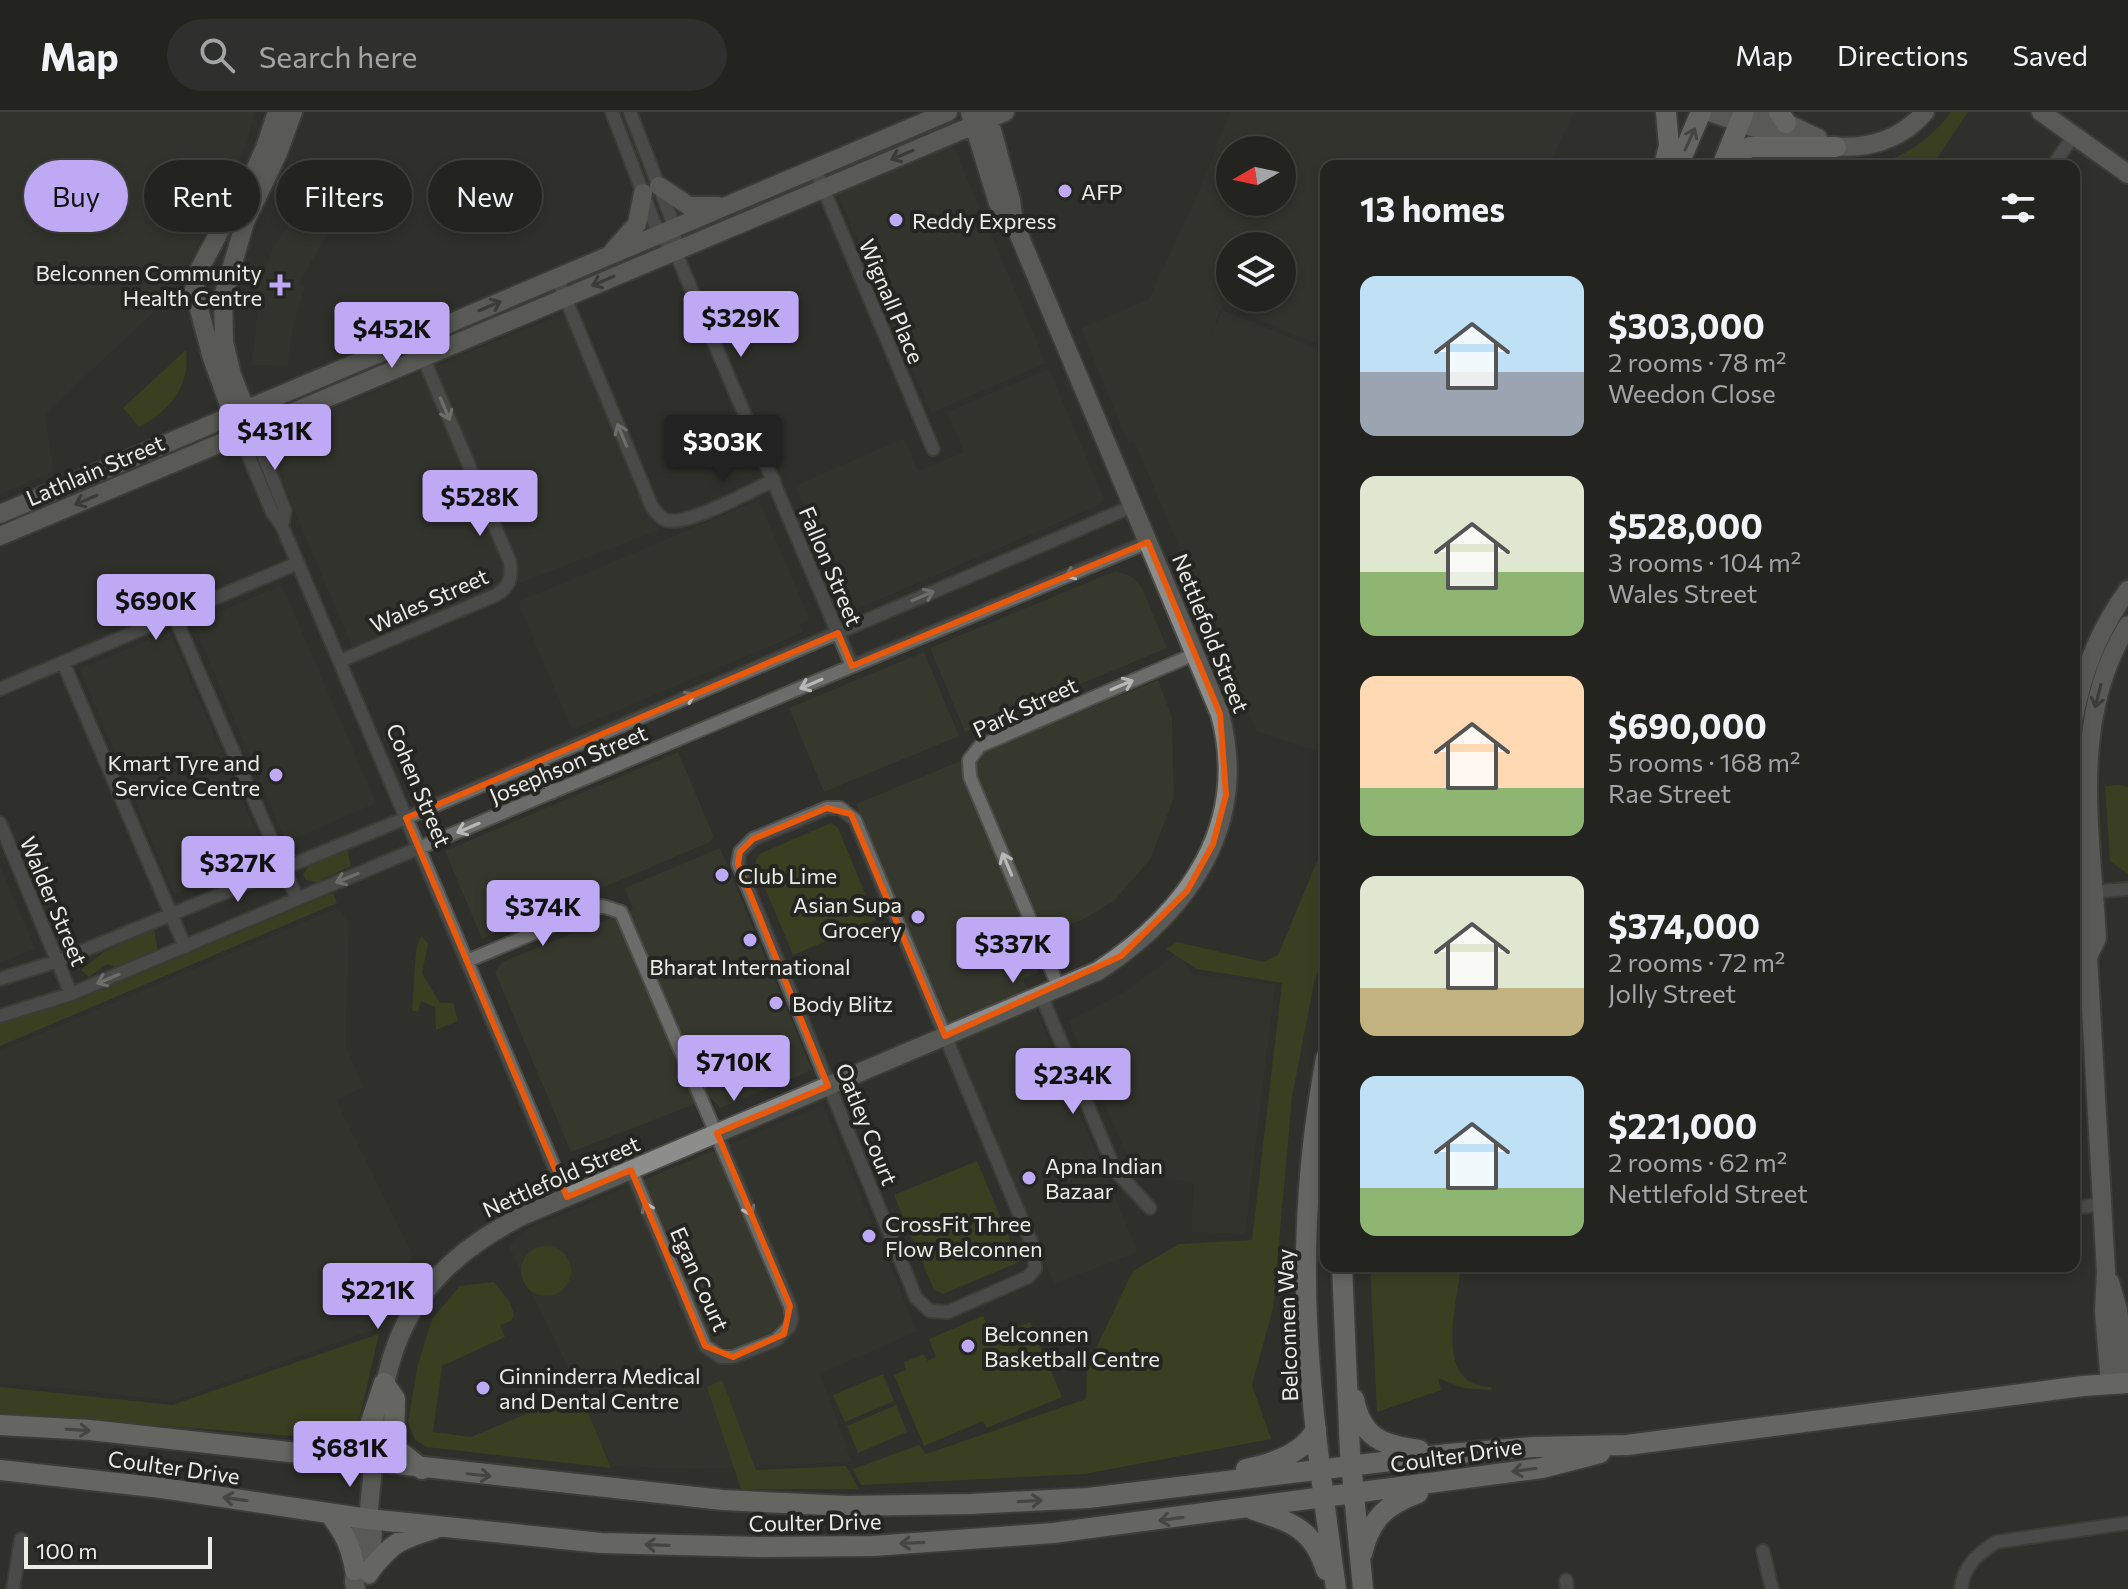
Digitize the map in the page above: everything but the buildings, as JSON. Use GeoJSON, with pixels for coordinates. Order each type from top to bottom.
{"type":"FeatureCollection","features":[{"type":"Feature","properties":{"kind":"main road"},"geometry":{"type":"LineString","coordinates":[[1666,112],[1669,146],[1666,160]]}},
{"type":"Feature","properties":{"kind":"main road"},"geometry":{"type":"LineString","coordinates":[[1681,160],[1701,112]]}},
{"type":"Feature","properties":{"kind":"main road"},"geometry":{"type":"LineString","coordinates":[[1725,160],[1746,115]]}},
{"type":"Feature","properties":{"kind":"main road"},"geometry":{"type":"LineString","coordinates":[[1729,160],[1750,147],[1836,147]]}},
{"type":"Feature","properties":{"kind":"main road","name":"Belconnen Way"},"geometry":{"type":"LineString","coordinates":[[1320,1098],[1313,1144],[1306,1256],[1307,1321],[1334,1589]]}},
{"type":"Feature","properties":{"kind":"main road"},"geometry":{"type":"LineString","coordinates":[[1342,1272],[1351,1466],[1363,1589]]}},
{"type":"Feature","properties":{"kind":"main road"},"geometry":{"type":"LineString","coordinates":[[1344,1324],[1355,1403],[1366,1429],[1390,1446],[1448,1454]]}},
{"type":"Feature","properties":{"kind":"main road"},"geometry":{"type":"LineString","coordinates":[[314,1457],[366,1437],[384,1383]]}},
{"type":"Feature","properties":{"kind":"main road"},"geometry":{"type":"LineString","coordinates":[[384,1383],[395,1399],[394,1441],[398,1450],[422,1469]]}},
{"type":"Feature","properties":{"kind":"main road","name":"Coulter Drive"},"geometry":{"type":"LineString","coordinates":[[0,1425],[90,1430],[373,1464],[723,1500],[847,1506],[971,1504],[1088,1498],[1448,1454],[1534,1447],[1627,1445],[2121,1383]]}},
{"type":"Feature","properties":{"kind":"main road"},"geometry":{"type":"LineString","coordinates":[[1088,1498],[1132,1485],[1259,1467],[1305,1444],[1316,1429]]}},
{"type":"Feature","properties":{"kind":"main road","name":"Coulter Drive"},"geometry":{"type":"LineString","coordinates":[[0,1470],[162,1488],[368,1519],[601,1543],[735,1547],[873,1546],[1118,1526],[1542,1468],[1627,1445]]}},
{"type":"Feature","properties":{"kind":"main road"},"geometry":{"type":"LineString","coordinates":[[1360,1561],[1369,1533],[1388,1506],[1451,1481]]}},
{"type":"Feature","properties":{"kind":"main road"},"geometry":{"type":"LineString","coordinates":[[1248,1508],[1286,1521],[1309,1535],[1334,1589]]}},
{"type":"Feature","properties":{"kind":"main road"},"geometry":{"type":"LineString","coordinates":[[329,1513],[348,1540],[361,1580]]}},
{"type":"Feature","properties":{"kind":"main road"},"geometry":{"type":"LineString","coordinates":[[361,1580],[392,1545],[411,1535],[442,1526]]}},
{"type":"Feature","properties":{"kind":"street","name":"Cohen Street"},"geometry":{"type":"LineString","coordinates":[[277,112],[246,190],[233,206],[198,272],[195,285],[212,358],[285,511],[282,526],[567,1197]]}},
{"type":"Feature","properties":{"kind":"street","name":"Cohen Street"},"geometry":{"type":"LineString","coordinates":[[239,412],[224,342],[223,297],[245,222],[278,153],[293,112]]}},
{"type":"Feature","properties":{"kind":"street"},"geometry":{"type":"LineString","coordinates":[[612,112],[651,189],[689,206],[726,206]]}},
{"type":"Feature","properties":{"kind":"street"},"geometry":{"type":"LineString","coordinates":[[630,112],[651,189],[675,251]]}},
{"type":"Feature","properties":{"kind":"street","name":"Lathlain Street"},"geometry":{"type":"LineString","coordinates":[[0,514],[948,112]]}},
{"type":"Feature","properties":{"kind":"street"},"geometry":{"type":"LineString","coordinates":[[1709,112],[1783,117],[1836,147]]}},
{"type":"Feature","properties":{"kind":"street"},"geometry":{"type":"LineString","coordinates":[[1746,115],[1806,144],[1836,147],[1868,145],[1889,139],[1925,112]]}},
{"type":"Feature","properties":{"kind":"street"},"geometry":{"type":"LineString","coordinates":[[2041,112],[2128,173]]}},
{"type":"Feature","properties":{"kind":"street","name":"Lathlain Street"},"geometry":{"type":"LineString","coordinates":[[0,536],[823,188],[985,116]]}},
{"type":"Feature","properties":{"kind":"street","name":"Nettlefold Street"},"geometry":{"type":"LineString","coordinates":[[361,1580],[373,1534],[368,1519],[384,1383],[402,1325],[447,1267],[490,1233],[567,1197],[1098,971],[1151,932],[1187,891],[1213,844],[1225,804],[1228,762],[1220,714],[1014,223],[1011,200],[985,116]]}},
{"type":"Feature","properties":{"kind":"street"},"geometry":{"type":"LineString","coordinates":[[2057,160],[2074,135]]}},
{"type":"Feature","properties":{"kind":"street","name":"Wignall Place"},"geometry":{"type":"LineString","coordinates":[[815,169],[933,449]]}},
{"type":"Feature","properties":{"kind":"street"},"geometry":{"type":"LineString","coordinates":[[609,256],[637,224],[651,189]]}},
{"type":"Feature","properties":{"kind":"street","name":"Fallon Street"},"geometry":{"type":"LineString","coordinates":[[675,251],[852,666]]}},
{"type":"Feature","properties":{"kind":"street"},"geometry":{"type":"LineString","coordinates":[[557,278],[657,514],[665,520],[686,519],[774,480]]}},
{"type":"Feature","properties":{"kind":"street","name":"Wales Street"},"geometry":{"type":"LineString","coordinates":[[340,661],[496,595],[510,581],[510,562],[423,357],[419,336]]}},
{"type":"Feature","properties":{"kind":"street","name":"Josephson Street"},"geometry":{"type":"LineString","coordinates":[[0,979],[58,961],[284,869],[1133,506]]}},
{"type":"Feature","properties":{"kind":"street","name":"Josephson Street"},"geometry":{"type":"LineString","coordinates":[[0,1016],[71,994],[185,947],[1148,542]]}},
{"type":"Feature","properties":{"kind":"street"},"geometry":{"type":"LineString","coordinates":[[0,689],[298,563]]}},
{"type":"Feature","properties":{"kind":"street"},"geometry":{"type":"LineString","coordinates":[[2080,692],[2099,637],[2128,590]]}},
{"type":"Feature","properties":{"kind":"street"},"geometry":{"type":"LineString","coordinates":[[174,615],[297,899]]}},
{"type":"Feature","properties":{"kind":"street"},"geometry":{"type":"LineString","coordinates":[[2086,892],[2088,752],[2101,681],[2128,625]]}},
{"type":"Feature","properties":{"kind":"street","name":"Park Street"},"geometry":{"type":"LineString","coordinates":[[1059,988],[970,777],[969,760],[980,746],[1195,654]]}},
{"type":"Feature","properties":{"kind":"street"},"geometry":{"type":"LineString","coordinates":[[63,662],[185,947]]}},
{"type":"Feature","properties":{"kind":"street"},"geometry":{"type":"LineString","coordinates":[[540,761],[553,792]]}},
{"type":"Feature","properties":{"kind":"street","name":"Oatley Court"},"geometry":{"type":"LineString","coordinates":[[827,808],[840,808],[851,814],[945,1036],[1033,1248],[1035,1269],[1021,1282],[948,1312],[935,1313],[925,1307],[916,1298],[828,1086],[738,864],[740,852],[753,839],[827,808]]}},
{"type":"Feature","properties":{"kind":"street","name":"Walder Street"},"geometry":{"type":"LineString","coordinates":[[0,823],[71,994]]}},
{"type":"Feature","properties":{"kind":"street"},"geometry":{"type":"LineString","coordinates":[[2080,872],[2097,938],[2088,957],[2106,1272],[2118,1310],[2121,1383]]}},
{"type":"Feature","properties":{"kind":"street"},"geometry":{"type":"LineString","coordinates":[[2086,892],[2128,889]]}},
{"type":"Feature","properties":{"kind":"street","name":"Egan Court"},"geometry":{"type":"LineString","coordinates":[[467,961],[594,908],[602,906],[621,912],[790,1306],[792,1319],[789,1327],[773,1341],[733,1357],[721,1357],[705,1346],[631,1170]]}},
{"type":"Feature","properties":{"kind":"street"},"geometry":{"type":"LineString","coordinates":[[1041,995],[1115,1170],[1150,1208]]}},
{"type":"Feature","properties":{"kind":"street"},"geometry":{"type":"LineString","coordinates":[[2080,1207],[2102,1204]]}},
{"type":"Feature","properties":{"kind":"street"},"geometry":{"type":"LineString","coordinates":[[1961,1589],[1964,1575],[1973,1560],[1996,1542],[2128,1523]]}},
{"type":"Feature","properties":{"kind":"street"},"geometry":{"type":"LineString","coordinates":[[13,1589],[21,1539]]}},
{"type":"Feature","properties":{"kind":"street"},"geometry":{"type":"LineString","coordinates":[[1763,1551],[1772,1589]]}},
{"type":"Feature","properties":{"kind":"highlighted area"},"geometry":{"type":"Polygon","coordinates":[[[1148,542],[1220,714],[1226,795],[1213,844],[1187,891],[1121,956],[945,1036],[851,814],[827,808],[753,839],[740,852],[738,864],[828,1086],[717,1133],[790,1306],[784,1334],[733,1357],[705,1346],[631,1170],[567,1197],[406,818],[838,633],[852,666],[1148,542]]]}},
{"type":"Feature","properties":{"kind":"shaded area"},"geometry":{"type":"Polygon","coordinates":[[[0,112],[255,112],[239,160],[144,160],[144,232],[204,232],[176,291],[45,414],[54,472],[0,494],[0,112]]]}},
{"type":"Feature","properties":{"kind":"shaded area"},"geometry":{"type":"Polygon","coordinates":[[[1230,112],[1574,112],[1552,160],[1320,160],[1320,345],[1240,312],[1296,312],[1296,232],[1216,232],[1216,312],[1220,312],[1210,335],[1222,312],[1228,312],[1320,350],[1320,752],[1256,731],[1134,441],[1128,443],[1081,328],[1149,299],[1216,148],[1216,216],[1296,216],[1296,136],[1221,136],[1230,112]]]}},
{"type":"Feature","properties":{"kind":"shaded area"},"geometry":{"type":"Polygon","coordinates":[[[953,145],[1046,363],[931,413],[837,191],[953,145]]]}},
{"type":"Feature","properties":{"kind":"shaded area","name":"Belconnen Community Health Centre"},"geometry":{"type":"Polygon","coordinates":[[[284,232],[329,232],[299,283],[305,287],[293,327],[288,366],[251,365],[260,297],[255,295],[272,250],[284,232]]]}},
{"type":"Feature","properties":{"kind":"shaded area"},"geometry":{"type":"Polygon","coordinates":[[[564,313],[659,530],[352,647],[269,450],[281,430],[564,313]]]}},
{"type":"Feature","properties":{"kind":"shaded area"},"geometry":{"type":"Polygon","coordinates":[[[1049,369],[1104,499],[1099,505],[857,609],[853,601],[845,603],[795,486],[904,438],[918,471],[964,452],[947,412],[1049,369]]]}},
{"type":"Feature","properties":{"kind":"shaded area"},"geometry":{"type":"Polygon","coordinates":[[[759,500],[810,620],[799,624],[803,632],[572,730],[518,602],[759,500]]]}},
{"type":"Feature","properties":{"kind":"shaded area"},"geometry":{"type":"Polygon","coordinates":[[[1115,571],[1133,577],[1142,588],[1167,648],[965,732],[930,648],[1115,571]]]}},
{"type":"Feature","properties":{"kind":"shaded area"},"geometry":{"type":"Polygon","coordinates":[[[282,585],[376,803],[286,842],[193,623],[282,585]]]}},
{"type":"Feature","properties":{"kind":"shaded area"},"geometry":{"type":"Polygon","coordinates":[[[169,631],[266,855],[174,894],[80,669],[169,631]]]}},
{"type":"Feature","properties":{"kind":"shaded area"},"geometry":{"type":"Polygon","coordinates":[[[924,652],[959,736],[824,792],[789,708],[924,652]]]}},
{"type":"Feature","properties":{"kind":"shaded area"},"geometry":{"type":"Polygon","coordinates":[[[1158,680],[1172,718],[1174,797],[1151,858],[1114,901],[1082,920],[1026,941],[1039,972],[1023,979],[1138,1252],[1054,1284],[856,804],[1158,680]]]}},
{"type":"Feature","properties":{"kind":"shaded area"},"geometry":{"type":"Polygon","coordinates":[[[678,752],[714,837],[710,842],[482,939],[445,851],[678,752]]]}},
{"type":"Feature","properties":{"kind":"shaded area"},"geometry":{"type":"Polygon","coordinates":[[[720,848],[812,1070],[720,1108],[711,1098],[571,1152],[495,972],[502,962],[633,909],[625,888],[720,848]]]}},
{"type":"Feature","properties":{"kind":"shaded area"},"geometry":{"type":"Polygon","coordinates":[[[0,866],[35,949],[0,963],[0,866]]]}},
{"type":"Feature","properties":{"kind":"shaded area"},"geometry":{"type":"Polygon","coordinates":[[[338,908],[349,923],[346,1047],[364,1087],[336,1100],[413,1255],[384,1326],[172,1401],[56,1387],[0,1384],[0,1051],[338,908]]]}},
{"type":"Feature","properties":{"kind":"shaded area"},"geometry":{"type":"Polygon","coordinates":[[[1177,953],[1193,974],[1275,985],[1245,1234],[1191,1232],[1194,1183],[1142,1173],[1131,1164],[1068,1021],[1126,991],[1177,953]]]}},
{"type":"Feature","properties":{"kind":"shaded area"},"geometry":{"type":"Polygon","coordinates":[[[823,1105],[917,1331],[820,1374],[852,1462],[695,1469],[611,1466],[580,1392],[509,1247],[524,1230],[823,1105]]]}},
{"type":"Feature","properties":{"kind":"green space"},"geometry":{"type":"Polygon","coordinates":[[[1951,112],[1968,112],[1936,160],[1888,160],[1913,148],[1951,112]]]}},
{"type":"Feature","properties":{"kind":"green space"},"geometry":{"type":"Polygon","coordinates":[[[186,350],[185,375],[176,396],[160,414],[139,427],[123,408],[186,350]]]}},
{"type":"Feature","properties":{"kind":"green space"},"geometry":{"type":"Polygon","coordinates":[[[2105,786],[2128,787],[2128,874],[2110,861],[2105,786]]]}},
{"type":"Feature","properties":{"kind":"green space"},"geometry":{"type":"Polygon","coordinates":[[[831,823],[838,828],[876,920],[793,955],[755,864],[759,854],[831,823]]]}},
{"type":"Feature","properties":{"kind":"green space"},"geometry":{"type":"Polygon","coordinates":[[[347,849],[351,866],[317,882],[306,880],[303,874],[310,865],[347,849]]]}},
{"type":"Feature","properties":{"kind":"green space"},"geometry":{"type":"Polygon","coordinates":[[[1320,854],[1320,966],[1314,983],[1292,1097],[1273,1308],[1252,1385],[1271,1439],[1084,1474],[861,1485],[853,1469],[919,1445],[926,1454],[1086,1399],[1087,1367],[1133,1271],[1179,1244],[1252,1240],[1282,983],[1197,969],[1166,949],[1177,942],[1263,962],[1278,955],[1320,854]]]}},
{"type":"Feature","properties":{"kind":"green space"},"geometry":{"type":"Polygon","coordinates":[[[333,893],[337,903],[0,1046],[0,1023],[73,1002],[333,893]]]}},
{"type":"Feature","properties":{"kind":"green space"},"geometry":{"type":"Polygon","coordinates":[[[154,929],[158,952],[116,967],[107,964],[89,977],[81,970],[104,952],[154,929]]]}},
{"type":"Feature","properties":{"kind":"green space"},"geometry":{"type":"Polygon","coordinates":[[[421,936],[428,944],[422,973],[440,1003],[453,1003],[458,1021],[436,1030],[435,1007],[421,1001],[418,1012],[412,1010],[416,951],[421,936]]]}},
{"type":"Feature","properties":{"kind":"green space"},"geometry":{"type":"Polygon","coordinates":[[[977,1161],[1019,1262],[943,1294],[934,1290],[894,1195],[977,1161]]]}},
{"type":"Feature","properties":{"kind":"green space"},"geometry":{"type":"Polygon","coordinates":[[[546,1246],[563,1254],[571,1271],[563,1288],[546,1296],[529,1288],[521,1271],[529,1254],[546,1246]]]}},
{"type":"Feature","properties":{"kind":"green space"},"geometry":{"type":"Polygon","coordinates":[[[1370,1272],[1460,1272],[1453,1321],[1455,1358],[1461,1373],[1473,1383],[1491,1387],[1492,1390],[1463,1388],[1438,1378],[1441,1390],[1377,1412],[1370,1272]]]}},
{"type":"Feature","properties":{"kind":"green space"},"geometry":{"type":"Polygon","coordinates":[[[494,1282],[510,1302],[514,1315],[511,1321],[500,1325],[505,1337],[442,1366],[433,1432],[471,1437],[569,1396],[571,1399],[581,1395],[611,1468],[427,1447],[415,1440],[408,1422],[417,1368],[432,1319],[460,1286],[494,1282]]]}},
{"type":"Feature","properties":{"kind":"green space"},"geometry":{"type":"Polygon","coordinates":[[[983,1316],[993,1338],[1030,1322],[1062,1397],[987,1428],[983,1421],[924,1446],[894,1375],[906,1370],[904,1362],[924,1354],[927,1361],[936,1357],[929,1339],[983,1316]]]}},
{"type":"Feature","properties":{"kind":"green space"},"geometry":{"type":"Polygon","coordinates":[[[379,1334],[359,1420],[332,1439],[0,1413],[0,1387],[172,1405],[379,1334]]]}},
{"type":"Feature","properties":{"kind":"green space"},"geometry":{"type":"Polygon","coordinates":[[[883,1374],[894,1401],[845,1422],[833,1395],[883,1374]]]}},
{"type":"Feature","properties":{"kind":"green space"},"geometry":{"type":"Polygon","coordinates":[[[722,1380],[756,1470],[846,1466],[859,1489],[741,1489],[707,1387],[722,1380]]]}},
{"type":"Feature","properties":{"kind":"green space"},"geometry":{"type":"Polygon","coordinates":[[[896,1405],[907,1432],[858,1453],[847,1426],[896,1405]]]}},
{"type":"Feature","properties":{"kind":"place","name":"AFP"},"geometry":{"type":"Point","coordinates":[1065,191]}},
{"type":"Feature","properties":{"kind":"place","name":"Reddy Express"},"geometry":{"type":"Point","coordinates":[896,220]}},
{"type":"Feature","properties":{"kind":"place","name":"Belconnen Community Health Centre"},"geometry":{"type":"Point","coordinates":[280,285]}},
{"type":"Feature","properties":{"kind":"place","name":"Kmart Tyre and Service Centre"},"geometry":{"type":"Point","coordinates":[276,775]}},
{"type":"Feature","properties":{"kind":"place","name":"Club Lime"},"geometry":{"type":"Point","coordinates":[722,875]}},
{"type":"Feature","properties":{"kind":"place","name":"Asian Supa Grocery"},"geometry":{"type":"Point","coordinates":[918,917]}},
{"type":"Feature","properties":{"kind":"place","name":"Bharat International"},"geometry":{"type":"Point","coordinates":[750,940]}},
{"type":"Feature","properties":{"kind":"place","name":"Body Blitz"},"geometry":{"type":"Point","coordinates":[776,1003]}},
{"type":"Feature","properties":{"kind":"place","name":"Apna Indian Bazaar"},"geometry":{"type":"Point","coordinates":[1029,1178]}},
{"type":"Feature","properties":{"kind":"place","name":"CrossFit Three Flow Belconnen"},"geometry":{"type":"Point","coordinates":[869,1236]}},
{"type":"Feature","properties":{"kind":"place","name":"Belconnen Basketball Centre"},"geometry":{"type":"Point","coordinates":[968,1346]}},
{"type":"Feature","properties":{"kind":"place","name":"Ginninderra Medical and Dental Centre"},"geometry":{"type":"Point","coordinates":[483,1388]}}]}
